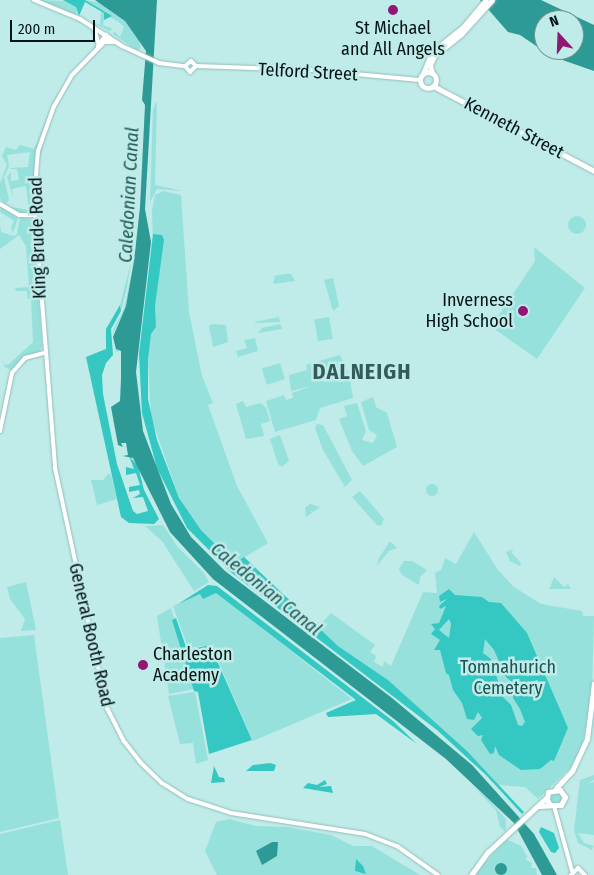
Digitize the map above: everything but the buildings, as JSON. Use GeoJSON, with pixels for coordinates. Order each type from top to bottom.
{"type":"FeatureCollection","features":[{"type":"Feature","properties":{"kind":"highway"},"geometry":{"type":"LineString","coordinates":[[433,86],[436,79],[430,65],[434,56],[482,8],[486,0]]}},
{"type":"Feature","properties":{"kind":"highway"},"geometry":{"type":"LineString","coordinates":[[422,77],[432,52],[492,0]]}},
{"type":"Feature","properties":{"kind":"highway"},"geometry":{"type":"LineString","coordinates":[[422,77],[432,73]]}},
{"type":"Feature","properties":{"kind":"highway","name":"Kenneth Street"},"geometry":{"type":"LineString","coordinates":[[422,77],[425,87],[433,86],[594,171]]}},
{"type":"Feature","properties":{"kind":"highway"},"geometry":{"type":"LineString","coordinates":[[538,806],[560,805],[566,779],[587,739],[594,683]]}},
{"type":"Feature","properties":{"kind":"highway"},"geometry":{"type":"LineString","coordinates":[[471,874],[509,831],[546,798],[548,792],[566,779]]}},
{"type":"Feature","properties":{"kind":"highway"},"geometry":{"type":"LineString","coordinates":[[556,788],[563,793]]}},
{"type":"Feature","properties":{"kind":"highway"},"geometry":{"type":"LineString","coordinates":[[546,798],[552,806]]}},
{"type":"Feature","properties":{"kind":"street"},"geometry":{"type":"LineString","coordinates":[[34,0],[94,28],[139,54],[154,60],[185,66],[190,72],[196,66],[190,60],[185,66]]}},
{"type":"Feature","properties":{"kind":"street"},"geometry":{"type":"LineString","coordinates":[[94,28],[98,45]]}},
{"type":"Feature","properties":{"kind":"street","name":"King Brude Road"},"geometry":{"type":"LineString","coordinates":[[44,353],[34,215],[36,163],[46,124],[68,81],[108,36]]}},
{"type":"Feature","properties":{"kind":"street","name":"King Brude Road"},"geometry":{"type":"LineString","coordinates":[[96,50],[98,45],[108,36]]}},
{"type":"Feature","properties":{"kind":"street"},"geometry":{"type":"LineString","coordinates":[[104,42],[117,42]]}},
{"type":"Feature","properties":{"kind":"street","name":"Telford Street"},"geometry":{"type":"LineString","coordinates":[[196,66],[312,70],[422,77]]}},
{"type":"Feature","properties":{"kind":"street"},"geometry":{"type":"LineString","coordinates":[[0,204],[19,215],[34,215]]}},
{"type":"Feature","properties":{"kind":"street"},"geometry":{"type":"LineString","coordinates":[[0,431],[12,373],[25,358],[44,353]]}},
{"type":"Feature","properties":{"kind":"street","name":"General Booth Road"},"geometry":{"type":"LineString","coordinates":[[44,353],[53,450],[63,512],[105,701],[130,750],[162,783],[202,805],[231,813],[366,834],[397,846],[438,875]]}},
{"type":"Feature","properties":{"kind":"street"},"geometry":{"type":"LineString","coordinates":[[560,805],[558,815],[561,838],[570,860],[571,874]]}},
{"type":"Feature","properties":{"kind":"street"},"geometry":{"type":"LineString","coordinates":[[552,806],[558,815]]}},
{"type":"Feature","properties":{"kind":"street"},"geometry":{"type":"LineString","coordinates":[[570,860],[585,875]]}},
{"type":"Feature","properties":{"kind":"street"},"geometry":{"type":"LineString","coordinates":[[571,874],[578,868]]}},
{"type":"Feature","properties":{"kind":"green space"},"geometry":{"type":"Polygon","coordinates":[[[39,0],[66,1],[76,7],[77,15],[39,0]]]}},
{"type":"Feature","properties":{"kind":"green space"},"geometry":{"type":"Polygon","coordinates":[[[63,0],[85,0],[112,16],[104,20],[104,13],[85,2],[79,16],[76,7],[63,0]]]}},
{"type":"Feature","properties":{"kind":"green space"},"geometry":{"type":"Polygon","coordinates":[[[85,0],[102,3],[125,21],[139,41],[141,47],[138,51],[113,34],[114,31],[120,37],[124,27],[120,23],[85,0]]]}},
{"type":"Feature","properties":{"kind":"green space"},"geometry":{"type":"Polygon","coordinates":[[[101,11],[105,14],[103,25],[113,29],[109,31],[91,21],[100,25],[101,11]]]}},
{"type":"Feature","properties":{"kind":"green space"},"geometry":{"type":"Polygon","coordinates":[[[58,91],[36,152],[32,212],[19,213],[11,209],[11,207],[29,210],[26,186],[12,189],[13,197],[7,177],[11,172],[11,181],[19,180],[17,169],[10,168],[28,167],[30,152],[7,155],[9,166],[4,177],[9,200],[6,204],[0,199],[0,183],[7,165],[2,156],[6,147],[16,150],[20,145],[34,149],[58,91]]]}},
{"type":"Feature","properties":{"kind":"green space"},"geometry":{"type":"Polygon","coordinates":[[[157,101],[155,185],[183,191],[157,189],[150,202],[153,109],[157,101]]]}},
{"type":"Feature","properties":{"kind":"green space"},"geometry":{"type":"Polygon","coordinates":[[[46,135],[38,165],[39,157],[46,135]]]}},
{"type":"Feature","properties":{"kind":"green space"},"geometry":{"type":"Polygon","coordinates":[[[38,165],[37,206],[41,248],[49,251],[40,248],[36,201],[38,165]]]}},
{"type":"Feature","properties":{"kind":"green space"},"geometry":{"type":"Polygon","coordinates":[[[163,191],[181,195],[189,312],[202,376],[213,403],[208,405],[237,486],[268,543],[235,563],[201,530],[179,498],[151,417],[148,360],[151,334],[156,327],[155,306],[163,237],[154,234],[153,245],[152,210],[155,195],[163,191]]]}},
{"type":"Feature","properties":{"kind":"green space"},"geometry":{"type":"Polygon","coordinates":[[[1,207],[18,218],[13,233],[11,227],[14,221],[0,212],[1,207]]]}},
{"type":"Feature","properties":{"kind":"green space"},"geometry":{"type":"Polygon","coordinates":[[[573,216],[581,216],[586,221],[584,232],[573,234],[568,229],[568,221],[573,216]]]}},
{"type":"Feature","properties":{"kind":"green space"},"geometry":{"type":"Polygon","coordinates":[[[20,217],[33,220],[42,347],[40,351],[22,358],[11,370],[5,367],[1,358],[5,365],[9,364],[33,342],[31,299],[28,299],[27,291],[16,291],[15,288],[29,287],[26,246],[19,235],[0,249],[0,224],[1,232],[14,236],[17,234],[20,217]]]}},
{"type":"Feature","properties":{"kind":"green space"},"geometry":{"type":"Polygon","coordinates":[[[153,234],[162,235],[164,240],[155,306],[156,327],[151,334],[148,360],[148,399],[157,440],[179,498],[201,530],[232,561],[235,563],[244,557],[338,646],[388,680],[467,751],[524,812],[522,814],[486,775],[437,730],[232,573],[187,528],[157,468],[142,413],[139,354],[153,234]]]}},
{"type":"Feature","properties":{"kind":"green space"},"geometry":{"type":"Polygon","coordinates":[[[534,247],[585,288],[537,359],[493,328],[493,324],[535,261],[534,247]]]}},
{"type":"Feature","properties":{"kind":"green space"},"geometry":{"type":"Polygon","coordinates":[[[135,257],[126,306],[114,332],[119,351],[116,352],[113,330],[124,309],[135,257]]]}},
{"type":"Feature","properties":{"kind":"green space"},"geometry":{"type":"Polygon","coordinates":[[[131,262],[127,287],[121,311],[120,305],[131,262]]]}},
{"type":"Feature","properties":{"kind":"green space"},"geometry":{"type":"Polygon","coordinates":[[[291,274],[295,281],[273,284],[275,276],[291,274]]]}},
{"type":"Feature","properties":{"kind":"green space"},"geometry":{"type":"Polygon","coordinates":[[[333,278],[339,306],[333,311],[324,280],[333,278]]]}},
{"type":"Feature","properties":{"kind":"green space"},"geometry":{"type":"Polygon","coordinates":[[[120,305],[121,311],[111,329],[113,355],[106,363],[102,375],[103,394],[117,464],[133,511],[137,514],[148,511],[143,497],[133,498],[140,494],[139,490],[129,492],[129,487],[140,485],[136,473],[126,475],[126,467],[134,469],[129,456],[138,466],[144,490],[159,519],[154,524],[129,523],[121,517],[86,357],[106,349],[106,329],[120,305]]]}},
{"type":"Feature","properties":{"kind":"green space"},"geometry":{"type":"Polygon","coordinates":[[[279,317],[280,322],[255,323],[255,322],[279,317]]]}},
{"type":"Feature","properties":{"kind":"green space"},"geometry":{"type":"Polygon","coordinates":[[[329,317],[333,339],[318,341],[314,320],[329,317]]]}},
{"type":"Feature","properties":{"kind":"green space"},"geometry":{"type":"Polygon","coordinates":[[[212,324],[226,325],[228,342],[213,347],[209,326],[212,324]]]}},
{"type":"Feature","properties":{"kind":"green space"},"geometry":{"type":"Polygon","coordinates":[[[280,324],[282,329],[258,333],[262,328],[280,324]]]}},
{"type":"Feature","properties":{"kind":"green space"},"geometry":{"type":"Polygon","coordinates":[[[255,338],[258,351],[238,357],[236,351],[247,348],[244,340],[255,338]]]}},
{"type":"Feature","properties":{"kind":"green space"},"geometry":{"type":"Polygon","coordinates":[[[340,355],[349,374],[353,398],[320,408],[316,420],[275,432],[266,401],[284,395],[286,400],[293,398],[292,393],[312,386],[291,391],[289,375],[307,370],[306,365],[340,355]]]}},
{"type":"Feature","properties":{"kind":"green space"},"geometry":{"type":"Polygon","coordinates":[[[280,363],[285,379],[267,385],[262,369],[280,363]]]}},
{"type":"Feature","properties":{"kind":"green space"},"geometry":{"type":"Polygon","coordinates":[[[373,397],[376,407],[387,413],[397,447],[363,466],[352,451],[339,419],[347,416],[344,406],[357,403],[366,431],[362,440],[373,443],[377,435],[369,430],[361,402],[373,397]]]}},
{"type":"Feature","properties":{"kind":"green space"},"geometry":{"type":"Polygon","coordinates":[[[243,401],[246,407],[261,403],[266,408],[270,421],[261,424],[264,436],[246,439],[236,404],[243,401]]]}},
{"type":"Feature","properties":{"kind":"green space"},"geometry":{"type":"Polygon","coordinates":[[[317,424],[323,425],[352,480],[345,487],[323,450],[315,428],[317,424]]]}},
{"type":"Feature","properties":{"kind":"green space"},"geometry":{"type":"Polygon","coordinates":[[[280,435],[289,461],[282,467],[278,464],[270,439],[280,435]]]}},
{"type":"Feature","properties":{"kind":"green space"},"geometry":{"type":"Polygon","coordinates":[[[108,474],[111,475],[117,499],[97,505],[91,480],[103,480],[108,474]]]}},
{"type":"Feature","properties":{"kind":"green space"},"geometry":{"type":"Polygon","coordinates":[[[430,484],[434,484],[438,490],[434,496],[430,496],[426,492],[426,488],[430,484]]]}},
{"type":"Feature","properties":{"kind":"green space"},"geometry":{"type":"Polygon","coordinates":[[[360,491],[384,519],[381,526],[377,525],[352,497],[360,491]]]}},
{"type":"Feature","properties":{"kind":"green space"},"geometry":{"type":"Polygon","coordinates":[[[310,504],[320,507],[313,512],[310,510],[312,513],[306,517],[305,508],[310,504]]]}},
{"type":"Feature","properties":{"kind":"green space"},"geometry":{"type":"Polygon","coordinates":[[[163,525],[177,546],[204,573],[209,582],[194,591],[162,541],[145,526],[163,525]]]}},
{"type":"Feature","properties":{"kind":"green space","name":"Tomnahurich Cemetery"},"geometry":{"type":"Polygon","coordinates":[[[474,532],[498,570],[514,587],[541,604],[582,611],[583,616],[594,616],[592,693],[583,742],[573,765],[538,799],[525,787],[499,785],[467,751],[388,680],[338,646],[318,627],[331,613],[375,645],[370,652],[376,656],[374,662],[383,667],[384,661],[391,666],[423,592],[437,593],[435,573],[441,570],[445,558],[456,564],[474,532]]]}},
{"type":"Feature","properties":{"kind":"green space"},"geometry":{"type":"Polygon","coordinates":[[[390,541],[397,548],[389,551],[377,566],[379,558],[390,541]]]}},
{"type":"Feature","properties":{"kind":"green space"},"geometry":{"type":"Polygon","coordinates":[[[514,549],[511,552],[521,563],[520,566],[510,561],[506,552],[514,549]]]}},
{"type":"Feature","properties":{"kind":"green space"},"geometry":{"type":"Polygon","coordinates":[[[404,561],[412,561],[427,570],[420,577],[419,585],[402,575],[399,569],[404,561]]]}},
{"type":"Feature","properties":{"kind":"green space"},"geometry":{"type":"Polygon","coordinates":[[[554,577],[564,587],[568,584],[571,589],[549,589],[554,577]]]}},
{"type":"Feature","properties":{"kind":"green space"},"geometry":{"type":"Polygon","coordinates":[[[26,582],[36,630],[21,631],[25,619],[10,599],[7,587],[26,582]]]}},
{"type":"Feature","properties":{"kind":"green space"},"geometry":{"type":"Polygon","coordinates":[[[208,585],[217,586],[393,721],[417,744],[376,714],[328,717],[326,713],[356,700],[216,593],[203,599],[200,594],[178,604],[208,585]]]}},
{"type":"Feature","properties":{"kind":"green space"},"geometry":{"type":"Polygon","coordinates":[[[449,589],[455,595],[482,597],[489,602],[501,603],[527,633],[568,728],[554,761],[551,760],[540,769],[521,770],[499,755],[495,746],[494,753],[490,754],[481,740],[483,735],[478,736],[471,729],[482,718],[478,712],[474,720],[467,719],[462,703],[453,690],[449,675],[446,673],[440,650],[434,650],[440,640],[431,634],[435,629],[431,624],[439,623],[446,606],[440,609],[439,606],[447,599],[440,602],[439,596],[449,589]],[[449,619],[439,630],[449,638],[451,624],[449,619]],[[485,639],[483,653],[491,659],[503,697],[511,705],[518,725],[522,726],[525,722],[513,698],[514,684],[506,677],[494,650],[485,639]]]}},
{"type":"Feature","properties":{"kind":"green space"},"geometry":{"type":"Polygon","coordinates":[[[216,592],[352,699],[253,741],[211,645],[188,648],[173,606],[200,594],[216,592]]]}},
{"type":"Feature","properties":{"kind":"green space"},"geometry":{"type":"Polygon","coordinates":[[[171,608],[194,689],[169,694],[157,616],[171,608]]]}},
{"type":"Feature","properties":{"kind":"green space"},"geometry":{"type":"Polygon","coordinates":[[[176,618],[187,650],[210,645],[252,740],[209,754],[198,692],[194,691],[172,620],[176,618]]]}},
{"type":"Feature","properties":{"kind":"green space"},"geometry":{"type":"Polygon","coordinates":[[[34,635],[59,818],[0,832],[0,638],[34,635]]]}},
{"type":"Feature","properties":{"kind":"green space"},"geometry":{"type":"Polygon","coordinates":[[[195,692],[208,760],[196,764],[193,743],[180,744],[168,696],[195,692]]]}},
{"type":"Feature","properties":{"kind":"green space"},"geometry":{"type":"Polygon","coordinates":[[[270,763],[276,765],[274,771],[246,771],[253,765],[270,763]]]}},
{"type":"Feature","properties":{"kind":"green space"},"geometry":{"type":"Polygon","coordinates":[[[214,766],[219,777],[224,778],[225,782],[211,783],[214,766]]]}},
{"type":"Feature","properties":{"kind":"green space"},"geometry":{"type":"Polygon","coordinates":[[[594,775],[594,780],[587,784],[594,782],[594,835],[578,833],[584,843],[594,846],[592,850],[578,843],[574,830],[580,780],[594,775]]]}},
{"type":"Feature","properties":{"kind":"green space"},"geometry":{"type":"Polygon","coordinates":[[[325,780],[327,784],[319,787],[331,786],[333,793],[303,788],[308,783],[317,785],[325,780]]]}},
{"type":"Feature","properties":{"kind":"green space"},"geometry":{"type":"Polygon","coordinates":[[[473,786],[506,819],[506,832],[500,827],[496,810],[473,786]]]}},
{"type":"Feature","properties":{"kind":"green space"},"geometry":{"type":"Polygon","coordinates":[[[554,791],[558,791],[562,797],[558,803],[554,803],[550,799],[550,795],[554,791]]]}},
{"type":"Feature","properties":{"kind":"green space"},"geometry":{"type":"Polygon","coordinates":[[[229,819],[256,826],[288,827],[331,835],[353,846],[372,846],[420,875],[217,875],[205,851],[216,822],[229,819]]]}},
{"type":"Feature","properties":{"kind":"green space"},"geometry":{"type":"Polygon","coordinates":[[[60,820],[68,875],[0,875],[0,834],[60,820]]]}},
{"type":"Feature","properties":{"kind":"green space"},"geometry":{"type":"Polygon","coordinates":[[[541,827],[554,833],[559,848],[555,853],[551,852],[539,832],[541,827]]]}},
{"type":"Feature","properties":{"kind":"green space"},"geometry":{"type":"Polygon","coordinates":[[[506,839],[521,846],[527,856],[526,860],[532,863],[531,868],[536,868],[537,875],[474,875],[506,839]]]}},
{"type":"Feature","properties":{"kind":"green space"},"geometry":{"type":"Polygon","coordinates":[[[356,859],[363,866],[366,874],[355,871],[356,859]]]}},
{"type":"Feature","properties":{"kind":"shaded area"},"geometry":{"type":"Polygon","coordinates":[[[95,0],[157,0],[145,209],[151,242],[136,372],[143,431],[171,504],[191,537],[225,571],[392,698],[472,765],[534,834],[557,875],[542,875],[514,823],[446,759],[213,579],[170,532],[133,458],[123,456],[128,455],[126,443],[121,443],[123,447],[118,445],[111,407],[120,401],[121,379],[121,351],[116,349],[113,337],[126,306],[134,261],[140,207],[145,105],[142,100],[146,51],[125,21],[95,0]]]}},
{"type":"Feature","properties":{"kind":"shaded area"},"geometry":{"type":"Polygon","coordinates":[[[480,0],[541,0],[562,10],[534,10],[534,44],[520,35],[508,32],[480,0]]]}},
{"type":"Feature","properties":{"kind":"shaded area"},"geometry":{"type":"Polygon","coordinates":[[[584,20],[594,25],[594,71],[562,60],[584,60],[584,20]]]}},
{"type":"Feature","properties":{"kind":"shaded area"},"geometry":{"type":"Polygon","coordinates":[[[272,842],[278,842],[277,856],[262,865],[256,851],[272,842]]]}},
{"type":"Feature","properties":{"kind":"shaded area"},"geometry":{"type":"Polygon","coordinates":[[[501,863],[507,869],[501,875],[495,869],[501,863]]]}},
{"type":"Feature","properties":{"kind":"place","name":"St Michael and All Angels"},"geometry":{"type":"Point","coordinates":[393,10]}},
{"type":"Feature","properties":{"kind":"place","name":"Inverness High School"},"geometry":{"type":"Point","coordinates":[523,311]}},
{"type":"Feature","properties":{"kind":"place","name":"Charleston Academy"},"geometry":{"type":"Point","coordinates":[143,665]}},
{"type":"Feature","properties":{"kind":"district","name":"DALNEIGH"},"geometry":{"type":"Point","coordinates":[362,372]}},
{"type":"Feature","properties":{"kind":"water label","name":"Caledonian Canal"},"geometry":{"type":"Point","coordinates":[129,195]}},
{"type":"Feature","properties":{"kind":"water label","name":"Caledonian Canal"},"geometry":{"type":"Point","coordinates":[266,589]}}]}
